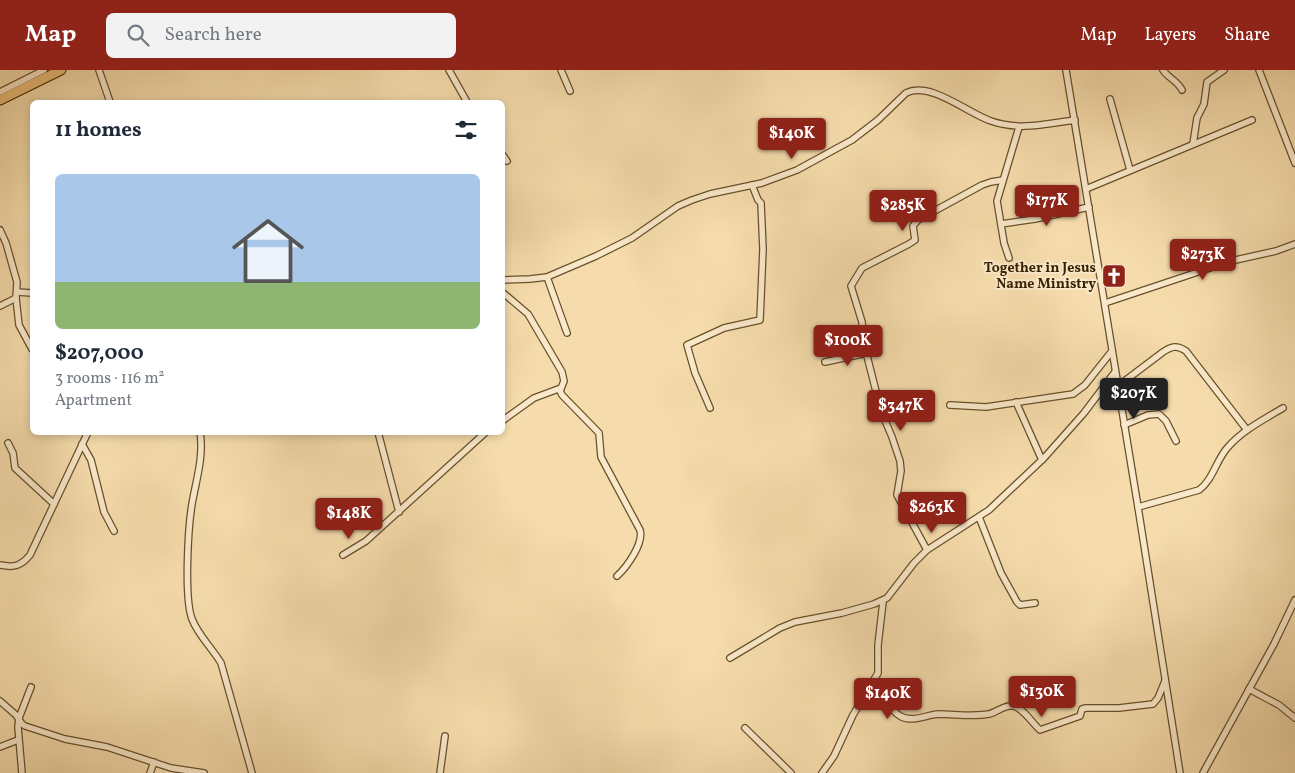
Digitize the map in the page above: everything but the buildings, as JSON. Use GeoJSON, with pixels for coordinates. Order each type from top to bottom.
{"type":"FeatureCollection","features":[{"type":"Feature","properties":{"kind":"highway"},"geometry":{"type":"LineString","coordinates":[[0,100],[62,70]]}},
{"type":"Feature","properties":{"kind":"street"},"geometry":{"type":"LineString","coordinates":[[0,92],[44,70]]}},
{"type":"Feature","properties":{"kind":"street"},"geometry":{"type":"LineString","coordinates":[[99,70],[109,100]]}},
{"type":"Feature","properties":{"kind":"street"},"geometry":{"type":"LineString","coordinates":[[449,70],[466,100]]}},
{"type":"Feature","properties":{"kind":"street"},"geometry":{"type":"LineString","coordinates":[[561,70],[570,91]]}},
{"type":"Feature","properties":{"kind":"street"},"geometry":{"type":"LineString","coordinates":[[1066,70],[1180,773]]}},
{"type":"Feature","properties":{"kind":"street"},"geometry":{"type":"LineString","coordinates":[[1163,70],[1182,90]]}},
{"type":"Feature","properties":{"kind":"street"},"geometry":{"type":"LineString","coordinates":[[1193,144],[1197,118],[1204,104],[1207,82],[1224,70]]}},
{"type":"Feature","properties":{"kind":"street"},"geometry":{"type":"LineString","coordinates":[[1259,70],[1295,164]]}},
{"type":"Feature","properties":{"kind":"street"},"geometry":{"type":"LineString","coordinates":[[505,280],[546,276],[596,256],[632,238],[678,206],[692,200],[752,185],[797,170],[852,140],[871,126],[906,93],[912,90],[925,90],[990,121],[1009,126],[1020,127],[1074,120]]}},
{"type":"Feature","properties":{"kind":"street"},"geometry":{"type":"LineString","coordinates":[[1110,99],[1130,170]]}},
{"type":"Feature","properties":{"kind":"street"},"geometry":{"type":"LineString","coordinates":[[1086,189],[1252,120]]}},
{"type":"Feature","properties":{"kind":"street"},"geometry":{"type":"LineString","coordinates":[[1009,258],[998,201],[1020,127]]}},
{"type":"Feature","properties":{"kind":"street"},"geometry":{"type":"LineString","coordinates":[[927,550],[898,495],[900,461],[881,411],[864,344],[862,322],[851,286],[862,268],[913,242],[915,236],[912,226],[918,220],[982,185],[1003,180]]}},
{"type":"Feature","properties":{"kind":"street"},"geometry":{"type":"LineString","coordinates":[[710,408],[695,373],[687,345],[724,328],[760,320],[763,249],[761,203],[752,185]]}},
{"type":"Feature","properties":{"kind":"street"},"geometry":{"type":"LineString","coordinates":[[1001,224],[1035,220],[1089,207]]}},
{"type":"Feature","properties":{"kind":"street"},"geometry":{"type":"LineString","coordinates":[[0,230],[17,282],[16,295],[19,325],[30,346]]}},
{"type":"Feature","properties":{"kind":"street"},"geometry":{"type":"LineString","coordinates":[[1105,303],[1230,261],[1295,244]]}},
{"type":"Feature","properties":{"kind":"street"},"geometry":{"type":"LineString","coordinates":[[546,276],[567,333]]}},
{"type":"Feature","properties":{"kind":"street"},"geometry":{"type":"LineString","coordinates":[[0,306],[11,302],[16,295],[30,293]]}},
{"type":"Feature","properties":{"kind":"street"},"geometry":{"type":"LineString","coordinates":[[505,295],[528,314],[562,372],[564,381],[560,391],[562,396],[599,432],[601,457],[641,534],[640,543],[625,568],[617,576]]}},
{"type":"Feature","properties":{"kind":"street"},"geometry":{"type":"LineString","coordinates":[[1118,386],[1163,352],[1171,347],[1180,347],[1186,351],[1247,430]]}},
{"type":"Feature","properties":{"kind":"street"},"geometry":{"type":"LineString","coordinates":[[950,405],[986,407],[1072,394],[1085,385],[1112,351]]}},
{"type":"Feature","properties":{"kind":"street"},"geometry":{"type":"LineString","coordinates":[[825,362],[867,353]]}},
{"type":"Feature","properties":{"kind":"street"},"geometry":{"type":"LineString","coordinates":[[730,658],[780,628],[795,622],[842,613],[883,602],[914,563],[927,550],[979,517],[1023,479],[1084,413],[1115,372]]}},
{"type":"Feature","properties":{"kind":"street"},"geometry":{"type":"LineString","coordinates":[[505,419],[534,398],[561,388]]}},
{"type":"Feature","properties":{"kind":"street"},"geometry":{"type":"LineString","coordinates":[[1016,402],[1042,460]]}},
{"type":"Feature","properties":{"kind":"street"},"geometry":{"type":"LineString","coordinates":[[1138,507],[1202,488],[1227,448],[1247,430],[1283,408]]}},
{"type":"Feature","properties":{"kind":"street"},"geometry":{"type":"LineString","coordinates":[[1124,425],[1148,415],[1159,414],[1166,421],[1176,441]]}},
{"type":"Feature","properties":{"kind":"street"},"geometry":{"type":"LineString","coordinates":[[0,565],[10,567],[24,563],[36,542],[86,435]]}},
{"type":"Feature","properties":{"kind":"street"},"geometry":{"type":"LineString","coordinates":[[200,435],[201,451],[189,527],[189,608],[197,629],[221,663],[252,773]]}},
{"type":"Feature","properties":{"kind":"street"},"geometry":{"type":"LineString","coordinates":[[379,435],[399,512]]}},
{"type":"Feature","properties":{"kind":"street"},"geometry":{"type":"LineString","coordinates":[[343,555],[361,545],[483,435]]}},
{"type":"Feature","properties":{"kind":"street"},"geometry":{"type":"LineString","coordinates":[[8,443],[13,453],[15,468],[54,504]]}},
{"type":"Feature","properties":{"kind":"street"},"geometry":{"type":"LineString","coordinates":[[82,444],[91,460],[104,512],[114,531]]}},
{"type":"Feature","properties":{"kind":"street"},"geometry":{"type":"LineString","coordinates":[[979,517],[1001,573],[1016,602],[1022,605],[1035,603]]}},
{"type":"Feature","properties":{"kind":"street"},"geometry":{"type":"LineString","coordinates":[[1203,773],[1274,644],[1295,600]]}},
{"type":"Feature","properties":{"kind":"street"},"geometry":{"type":"LineString","coordinates":[[822,773],[834,756],[853,715],[878,673],[878,645],[883,602]]}},
{"type":"Feature","properties":{"kind":"street"},"geometry":{"type":"LineString","coordinates":[[872,684],[893,710],[905,718],[922,718],[938,714],[981,715],[1010,706],[1017,707],[1040,730],[1080,716],[1082,709],[1086,708],[1119,708],[1153,704],[1158,698],[1166,679]]}},
{"type":"Feature","properties":{"kind":"street"},"geometry":{"type":"LineString","coordinates":[[22,773],[18,740],[19,718],[31,687]]}},
{"type":"Feature","properties":{"kind":"street"},"geometry":{"type":"LineString","coordinates":[[1249,689],[1279,705],[1295,718]]}},
{"type":"Feature","properties":{"kind":"street"},"geometry":{"type":"LineString","coordinates":[[0,701],[25,726],[65,739],[107,747],[171,768],[204,773]]}},
{"type":"Feature","properties":{"kind":"street"},"geometry":{"type":"LineString","coordinates":[[745,728],[791,773]]}},
{"type":"Feature","properties":{"kind":"street"},"geometry":{"type":"LineString","coordinates":[[440,773],[445,736]]}},
{"type":"Feature","properties":{"kind":"street"},"geometry":{"type":"LineString","coordinates":[[0,747],[18,740]]}},
{"type":"Feature","properties":{"kind":"street"},"geometry":{"type":"LineString","coordinates":[[150,773],[154,762]]}},
{"type":"Feature","properties":{"kind":"place","name":"Together in Jesus Name Ministry"},"geometry":{"type":"Point","coordinates":[1114,276]}}]}
